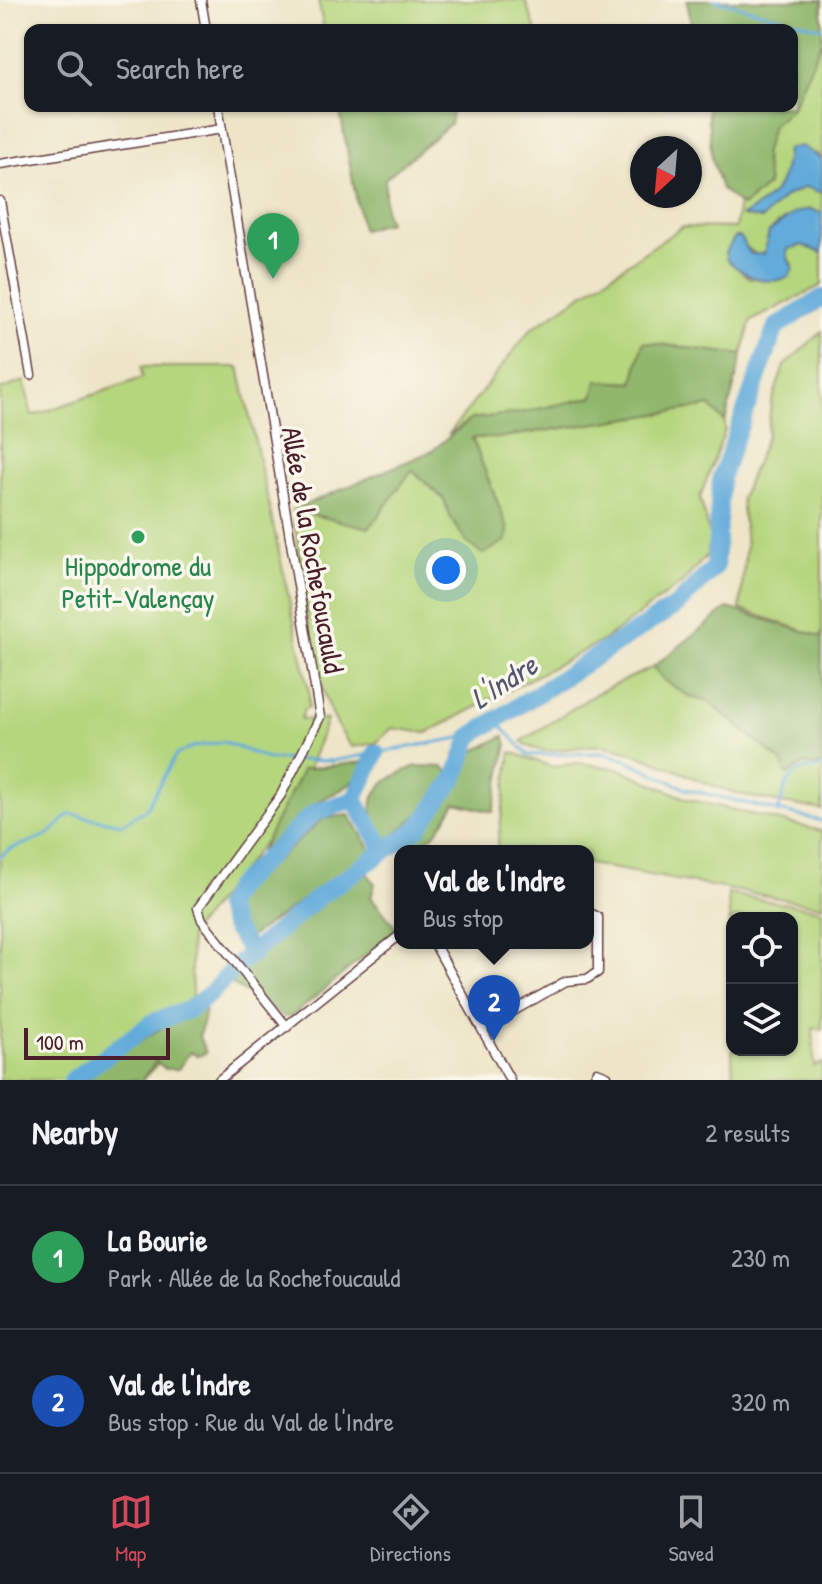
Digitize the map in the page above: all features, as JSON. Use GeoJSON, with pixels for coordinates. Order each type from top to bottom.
{"type":"FeatureCollection","features":[{"type":"Feature","properties":{"kind":"street"},"geometry":{"type":"LineString","coordinates":[[201,0],[205,24]]}},
{"type":"Feature","properties":{"kind":"street","name":"Allée de la Rochefoucauld"},"geometry":{"type":"LineString","coordinates":[[219,112],[320,717],[281,795],[198,908],[202,920],[287,1027]]}},
{"type":"Feature","properties":{"kind":"street"},"geometry":{"type":"LineString","coordinates":[[0,164],[222,129]]}},
{"type":"Feature","properties":{"kind":"street"},"geometry":{"type":"LineString","coordinates":[[0,201],[31,375]]}},
{"type":"Feature","properties":{"kind":"street"},"geometry":{"type":"LineString","coordinates":[[482,1029],[566,981],[587,979],[598,972],[598,917],[594,915]]}},
{"type":"Feature","properties":{"kind":"street"},"geometry":{"type":"LineString","coordinates":[[219,1080],[394,940]]}},
{"type":"Feature","properties":{"kind":"street"},"geometry":{"type":"LineString","coordinates":[[437,949],[510,1080]]}},
{"type":"Feature","properties":{"kind":"street"},"geometry":{"type":"LineString","coordinates":[[593,1080],[597,1072],[607,1076],[606,1080]]}},
{"type":"Feature","properties":{"kind":"green space"},"geometry":{"type":"Polygon","coordinates":[[[318,0],[525,0],[534,24],[323,24],[318,0]]]}},
{"type":"Feature","properties":{"kind":"green space"},"geometry":{"type":"Polygon","coordinates":[[[687,0],[822,0],[822,41],[798,95],[798,24],[691,24],[687,0]]]}},
{"type":"Feature","properties":{"kind":"green space"},"geometry":{"type":"Polygon","coordinates":[[[822,41],[822,159],[816,153],[785,175],[774,196],[743,216],[762,219],[784,197],[805,186],[822,193],[822,213],[800,213],[785,219],[769,234],[764,253],[758,256],[735,238],[727,260],[751,279],[793,264],[787,257],[788,249],[802,245],[822,253],[822,285],[751,321],[742,355],[643,342],[633,383],[598,381],[593,397],[520,413],[471,419],[448,435],[531,329],[682,227],[735,228],[739,203],[743,206],[768,185],[764,155],[772,126],[788,112],[798,112],[798,95],[822,41]]]}},
{"type":"Feature","properties":{"kind":"green space"},"geometry":{"type":"Polygon","coordinates":[[[340,112],[452,112],[450,124],[385,179],[385,212],[389,222],[362,230],[340,112]]]}},
{"type":"Feature","properties":{"kind":"green space"},"geometry":{"type":"Polygon","coordinates":[[[708,112],[788,112],[772,126],[764,155],[768,185],[742,206],[721,189],[712,159],[708,112]]]}},
{"type":"Feature","properties":{"kind":"green space"},"geometry":{"type":"Polygon","coordinates":[[[822,331],[822,637],[740,609],[746,544],[741,498],[767,436],[771,404],[784,366],[822,331]]]}},
{"type":"Feature","properties":{"kind":"green space"},"geometry":{"type":"Polygon","coordinates":[[[643,342],[742,355],[725,422],[710,406],[496,438],[472,438],[508,529],[507,540],[483,554],[468,544],[451,518],[444,499],[412,470],[369,528],[293,510],[432,451],[471,419],[520,413],[593,397],[597,381],[633,383],[643,342]]]}},
{"type":"Feature","properties":{"kind":"green space"},"geometry":{"type":"Polygon","coordinates":[[[141,367],[239,367],[309,691],[309,707],[304,709],[301,719],[327,720],[295,804],[190,934],[193,1024],[143,1080],[0,1080],[0,390],[24,381],[32,416],[142,378],[141,367]]]}},
{"type":"Feature","properties":{"kind":"green space"},"geometry":{"type":"Polygon","coordinates":[[[710,406],[725,422],[725,430],[700,497],[710,538],[707,555],[683,582],[604,640],[427,733],[392,728],[376,743],[352,747],[337,725],[317,667],[304,601],[293,510],[369,528],[412,470],[444,500],[451,518],[508,529],[472,438],[497,438],[710,406]]]}},
{"type":"Feature","properties":{"kind":"green space"},"geometry":{"type":"Polygon","coordinates":[[[728,608],[822,637],[822,765],[803,765],[787,775],[782,762],[709,702],[690,697],[664,680],[653,667],[728,608]]]}},
{"type":"Feature","properties":{"kind":"green space"},"geometry":{"type":"Polygon","coordinates":[[[653,667],[664,680],[690,697],[709,702],[803,765],[822,765],[822,810],[727,790],[619,749],[595,745],[551,751],[531,747],[522,741],[597,693],[653,667]]]}},
{"type":"Feature","properties":{"kind":"green space"},"geometry":{"type":"Polygon","coordinates":[[[504,736],[507,744],[493,812],[456,803],[437,832],[420,845],[414,845],[413,839],[445,802],[473,752],[504,736]]]}},
{"type":"Feature","properties":{"kind":"green space"},"geometry":{"type":"Polygon","coordinates":[[[511,752],[553,767],[578,763],[620,769],[687,799],[822,831],[822,906],[594,865],[594,845],[497,845],[511,752]]]}},
{"type":"Feature","properties":{"kind":"green space"},"geometry":{"type":"Polygon","coordinates":[[[364,762],[355,779],[313,805],[261,850],[303,769],[364,762]]]}},
{"type":"Feature","properties":{"kind":"green space"},"geometry":{"type":"Polygon","coordinates":[[[417,766],[443,767],[449,772],[437,798],[386,842],[373,815],[375,795],[390,779],[417,766]]]}},
{"type":"Feature","properties":{"kind":"green space"},"geometry":{"type":"Polygon","coordinates":[[[349,815],[372,851],[247,939],[232,907],[238,894],[324,818],[349,815]]]}},
{"type":"Feature","properties":{"kind":"green space"},"geometry":{"type":"Polygon","coordinates":[[[361,874],[368,874],[375,884],[371,897],[394,925],[394,931],[292,1016],[284,1017],[232,984],[230,975],[361,874]]]}},
{"type":"Feature","properties":{"kind":"green space"},"geometry":{"type":"Polygon","coordinates":[[[728,894],[822,910],[822,1030],[813,1028],[814,1066],[822,1063],[822,1080],[733,1080],[732,1056],[798,1056],[798,912],[729,912],[728,894]]]}},
{"type":"Feature","properties":{"kind":"green space"},"geometry":{"type":"Polygon","coordinates":[[[198,1006],[205,1011],[199,1037],[206,1053],[198,1056],[190,1052],[178,1069],[165,1069],[156,1061],[142,1080],[76,1080],[198,1006]]]}},
{"type":"Feature","properties":{"kind":"water"},"geometry":{"type":"Polygon","coordinates":[[[801,146],[822,159],[822,193],[805,187],[784,197],[762,219],[742,216],[763,203],[776,190],[787,149],[801,146]]]}},
{"type":"Feature","properties":{"kind":"water"},"geometry":{"type":"Polygon","coordinates":[[[810,209],[822,213],[822,253],[802,245],[788,249],[787,257],[793,268],[789,277],[763,280],[741,271],[727,260],[725,253],[735,237],[740,237],[751,254],[764,254],[769,232],[794,213],[810,209]]]}},
{"type":"Feature","properties":{"kind":"waterway"},"geometry":{"type":"LineString","coordinates":[[715,0],[822,28]]}},
{"type":"Feature","properties":{"kind":"waterway","name":"L'Indre"},"geometry":{"type":"LineString","coordinates":[[72,1080],[153,1022],[188,1010],[321,895],[418,828],[455,778],[471,736],[677,605],[715,567],[721,477],[776,327],[822,298]]}},
{"type":"Feature","properties":{"kind":"waterway"},"geometry":{"type":"LineString","coordinates":[[496,720],[528,755],[604,753],[627,760],[686,789],[822,821]]}},
{"type":"Feature","properties":{"kind":"waterway"},"geometry":{"type":"LineString","coordinates":[[0,857],[8,850],[48,835],[70,814],[122,824],[146,809],[176,755],[192,747],[224,742],[268,759],[332,761],[471,736]]}},
{"type":"Feature","properties":{"kind":"waterway"},"geometry":{"type":"LineString","coordinates":[[253,954],[234,928],[225,907],[235,888],[315,812],[354,800],[376,753]]}},
{"type":"Feature","properties":{"kind":"waterway"},"geometry":{"type":"LineString","coordinates":[[778,813],[790,779],[801,771],[822,767]]}},
{"type":"Feature","properties":{"kind":"waterway"},"geometry":{"type":"LineString","coordinates":[[354,800],[385,851]]}},
{"type":"Feature","properties":{"kind":"place","name":"La Bourie"},"geometry":{"type":"Point","coordinates":[273,279]}},
{"type":"Feature","properties":{"kind":"place","name":"Hippodrome du Petit-Valençay"},"geometry":{"type":"Point","coordinates":[138,537]}},
{"type":"Feature","properties":{"kind":"place","name":"Val de l'Indre"},"geometry":{"type":"Point","coordinates":[494,1041]}}]}
